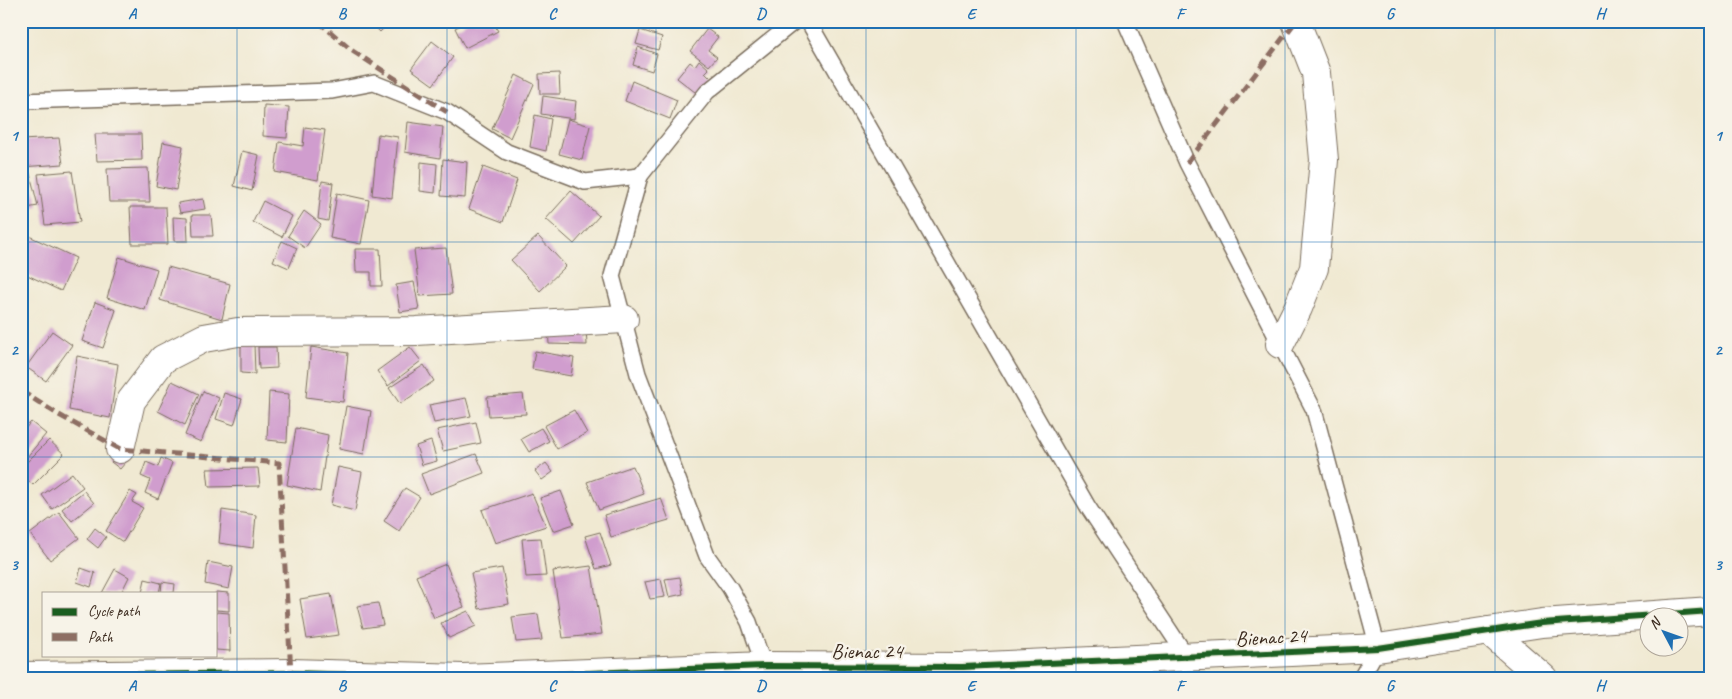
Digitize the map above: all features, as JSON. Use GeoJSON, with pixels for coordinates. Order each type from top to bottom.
{"type":"FeatureCollection","features":[{"type":"Feature","properties":{"kind":"street"},"geometry":{"type":"LineString","coordinates":[[1280,344],[1298,308],[1314,268],[1324,160],[1316,73],[1296,22]]}},
{"type":"Feature","properties":{"kind":"street"},"geometry":{"type":"LineString","coordinates":[[120,449],[131,401],[163,359],[204,338],[238,332],[416,331],[624,320]]}},
{"type":"Feature","properties":{"kind":"street","name":"Bienac 24"},"geometry":{"type":"LineString","coordinates":[[21,676],[291,672],[463,678],[764,666],[963,667],[1070,670],[1187,657],[1378,648],[1542,623],[1711,611]]}},
{"type":"Feature","properties":{"kind":"street"},"geometry":{"type":"LineString","coordinates":[[1489,631],[1543,678]]}},
{"type":"Feature","properties":{"kind":"lane"},"geometry":{"type":"LineString","coordinates":[[764,666],[749,622],[730,588],[707,556],[638,374],[612,276],[640,176],[707,92],[795,21]]}},
{"type":"Feature","properties":{"kind":"lane"},"geometry":{"type":"LineString","coordinates":[[808,21],[1088,507],[1187,657]]}},
{"type":"Feature","properties":{"kind":"lane"},"geometry":{"type":"LineString","coordinates":[[1125,21],[1187,163],[1314,410],[1378,648],[1361,678]]}},
{"type":"Feature","properties":{"kind":"lane"},"geometry":{"type":"LineString","coordinates":[[21,101],[332,91],[374,83],[447,112],[507,152],[585,182],[640,176]]}},
{"type":"Feature","properties":{"kind":"building"},"geometry":{"type":"Polygon","coordinates":[[[369,21],[390,21],[380,32],[369,21]]]}},
{"type":"Feature","properties":{"kind":"building"},"geometry":{"type":"Polygon","coordinates":[[[469,21],[492,21],[498,31],[465,48],[455,28],[469,21]]]}},
{"type":"Feature","properties":{"kind":"building"},"geometry":{"type":"Polygon","coordinates":[[[707,29],[718,37],[708,50],[717,57],[709,66],[690,51],[707,29]]]}},
{"type":"Feature","properties":{"kind":"building"},"geometry":{"type":"Polygon","coordinates":[[[640,30],[662,37],[658,50],[636,44],[640,30]]]}},
{"type":"Feature","properties":{"kind":"building"},"geometry":{"type":"Polygon","coordinates":[[[432,41],[453,57],[433,85],[411,69],[432,41]]]}},
{"type":"Feature","properties":{"kind":"building"},"geometry":{"type":"Polygon","coordinates":[[[638,47],[657,54],[652,71],[633,65],[638,47]]]}},
{"type":"Feature","properties":{"kind":"building"},"geometry":{"type":"Polygon","coordinates":[[[699,60],[709,69],[705,73],[709,77],[712,74],[716,77],[700,96],[677,78],[690,62],[695,66],[699,60]]]}},
{"type":"Feature","properties":{"kind":"building"},"geometry":{"type":"Polygon","coordinates":[[[559,73],[560,94],[540,94],[539,74],[559,73]]]}},
{"type":"Feature","properties":{"kind":"building"},"geometry":{"type":"Polygon","coordinates":[[[516,75],[534,84],[510,138],[492,129],[516,75]]]}},
{"type":"Feature","properties":{"kind":"building"},"geometry":{"type":"Polygon","coordinates":[[[632,81],[677,100],[670,119],[625,101],[632,81]]]}},
{"type":"Feature","properties":{"kind":"building"},"geometry":{"type":"Polygon","coordinates":[[[543,96],[576,101],[574,119],[541,114],[543,96]]]}},
{"type":"Feature","properties":{"kind":"building"},"geometry":{"type":"Polygon","coordinates":[[[264,105],[289,107],[287,138],[263,136],[264,105]]]}},
{"type":"Feature","properties":{"kind":"building"},"geometry":{"type":"Polygon","coordinates":[[[535,115],[551,119],[546,151],[530,147],[535,115]]]}},
{"type":"Feature","properties":{"kind":"building"},"geometry":{"type":"Polygon","coordinates":[[[568,119],[590,126],[582,160],[559,154],[568,119]]]}},
{"type":"Feature","properties":{"kind":"building"},"geometry":{"type":"Polygon","coordinates":[[[408,122],[443,127],[440,158],[405,152],[408,122]]]}},
{"type":"Feature","properties":{"kind":"building"},"geometry":{"type":"Polygon","coordinates":[[[305,127],[325,130],[318,180],[275,172],[279,142],[303,146],[305,127]]]}},
{"type":"Feature","properties":{"kind":"building"},"geometry":{"type":"Polygon","coordinates":[[[95,134],[141,134],[142,160],[97,161],[95,134]]]}},
{"type":"Feature","properties":{"kind":"building"},"geometry":{"type":"Polygon","coordinates":[[[378,134],[398,137],[392,198],[372,195],[378,134]]]}},
{"type":"Feature","properties":{"kind":"building"},"geometry":{"type":"Polygon","coordinates":[[[59,138],[63,164],[21,167],[21,140],[59,138]]]}},
{"type":"Feature","properties":{"kind":"building"},"geometry":{"type":"Polygon","coordinates":[[[163,142],[183,146],[176,190],[156,186],[163,142]]]}},
{"type":"Feature","properties":{"kind":"building"},"geometry":{"type":"Polygon","coordinates":[[[242,151],[259,155],[252,191],[234,186],[242,151]]]}},
{"type":"Feature","properties":{"kind":"building"},"geometry":{"type":"Polygon","coordinates":[[[443,159],[467,162],[465,198],[441,196],[443,159]]]}},
{"type":"Feature","properties":{"kind":"building"},"geometry":{"type":"Polygon","coordinates":[[[421,162],[437,164],[435,193],[420,191],[421,162]]]}},
{"type":"Feature","properties":{"kind":"building"},"geometry":{"type":"Polygon","coordinates":[[[483,167],[517,180],[503,222],[469,209],[483,167]]]}},
{"type":"Feature","properties":{"kind":"building"},"geometry":{"type":"Polygon","coordinates":[[[148,168],[150,202],[109,202],[107,169],[148,168]]]}},
{"type":"Feature","properties":{"kind":"building"},"geometry":{"type":"Polygon","coordinates":[[[29,170],[38,206],[21,209],[21,172],[29,170]]]}},
{"type":"Feature","properties":{"kind":"building"},"geometry":{"type":"Polygon","coordinates":[[[72,171],[80,222],[45,225],[38,174],[72,171]]]}},
{"type":"Feature","properties":{"kind":"building"},"geometry":{"type":"Polygon","coordinates":[[[322,181],[333,183],[328,221],[318,219],[322,181]]]}},
{"type":"Feature","properties":{"kind":"building"},"geometry":{"type":"Polygon","coordinates":[[[571,191],[599,216],[574,244],[546,219],[571,191]]]}},
{"type":"Feature","properties":{"kind":"building"},"geometry":{"type":"Polygon","coordinates":[[[337,193],[369,200],[361,244],[330,238],[337,193]]]}},
{"type":"Feature","properties":{"kind":"building"},"geometry":{"type":"Polygon","coordinates":[[[203,199],[205,209],[180,213],[178,203],[203,199]]]}},
{"type":"Feature","properties":{"kind":"building"},"geometry":{"type":"Polygon","coordinates":[[[263,201],[292,216],[282,237],[253,222],[263,201]]]}},
{"type":"Feature","properties":{"kind":"building"},"geometry":{"type":"Polygon","coordinates":[[[130,207],[166,207],[168,244],[132,244],[130,207]]]}},
{"type":"Feature","properties":{"kind":"building"},"geometry":{"type":"Polygon","coordinates":[[[304,211],[321,224],[305,248],[288,236],[304,211]]]}},
{"type":"Feature","properties":{"kind":"building"},"geometry":{"type":"Polygon","coordinates":[[[192,215],[211,215],[213,236],[193,236],[192,215]]]}},
{"type":"Feature","properties":{"kind":"building"},"geometry":{"type":"Polygon","coordinates":[[[173,217],[187,218],[188,241],[174,241],[173,217]]]}},
{"type":"Feature","properties":{"kind":"building"},"geometry":{"type":"Polygon","coordinates":[[[29,236],[76,258],[61,291],[21,272],[21,254],[29,236]]]}},
{"type":"Feature","properties":{"kind":"building"},"geometry":{"type":"Polygon","coordinates":[[[538,236],[566,266],[540,291],[511,260],[538,236]]]}},
{"type":"Feature","properties":{"kind":"building"},"geometry":{"type":"Polygon","coordinates":[[[282,241],[297,248],[289,268],[273,261],[282,241]]]}},
{"type":"Feature","properties":{"kind":"building"},"geometry":{"type":"Polygon","coordinates":[[[446,248],[452,294],[420,296],[414,250],[446,248]]]}},
{"type":"Feature","properties":{"kind":"building"},"geometry":{"type":"Polygon","coordinates":[[[355,249],[380,249],[382,286],[371,286],[371,272],[356,272],[355,249]]]}},
{"type":"Feature","properties":{"kind":"building"},"geometry":{"type":"Polygon","coordinates":[[[119,257],[157,269],[145,310],[107,298],[119,257]]]}},
{"type":"Feature","properties":{"kind":"building"},"geometry":{"type":"Polygon","coordinates":[[[168,267],[230,284],[222,319],[160,300],[168,267]]]}},
{"type":"Feature","properties":{"kind":"building"},"geometry":{"type":"Polygon","coordinates":[[[414,282],[419,309],[400,312],[396,285],[414,282]]]}},
{"type":"Feature","properties":{"kind":"building"},"geometry":{"type":"Polygon","coordinates":[[[95,302],[116,310],[103,348],[82,341],[95,302]]]}},
{"type":"Feature","properties":{"kind":"building"},"geometry":{"type":"Polygon","coordinates":[[[548,328],[586,328],[587,345],[549,344],[548,328]]]}},
{"type":"Feature","properties":{"kind":"building"},"geometry":{"type":"Polygon","coordinates":[[[52,331],[72,345],[46,381],[26,367],[52,331]]]}},
{"type":"Feature","properties":{"kind":"building"},"geometry":{"type":"Polygon","coordinates":[[[241,343],[254,344],[255,374],[241,373],[241,343]]]}},
{"type":"Feature","properties":{"kind":"building"},"geometry":{"type":"Polygon","coordinates":[[[258,347],[276,347],[277,368],[259,369],[258,347]]]}},
{"type":"Feature","properties":{"kind":"building"},"geometry":{"type":"Polygon","coordinates":[[[311,347],[348,353],[343,402],[306,397],[311,347]]]}},
{"type":"Feature","properties":{"kind":"building"},"geometry":{"type":"Polygon","coordinates":[[[410,347],[421,361],[388,386],[377,371],[410,347]]]}},
{"type":"Feature","properties":{"kind":"building"},"geometry":{"type":"Polygon","coordinates":[[[535,351],[574,358],[571,376],[532,369],[535,351]]]}},
{"type":"Feature","properties":{"kind":"building"},"geometry":{"type":"Polygon","coordinates":[[[77,356],[118,364],[110,418],[69,410],[77,356]]]}},
{"type":"Feature","properties":{"kind":"building"},"geometry":{"type":"Polygon","coordinates":[[[424,365],[434,381],[400,404],[389,388],[424,365]]]}},
{"type":"Feature","properties":{"kind":"building"},"geometry":{"type":"Polygon","coordinates":[[[172,381],[199,394],[185,425],[158,411],[172,381]]]}},
{"type":"Feature","properties":{"kind":"building"},"geometry":{"type":"Polygon","coordinates":[[[203,391],[219,398],[201,442],[185,435],[203,391]]]}},
{"type":"Feature","properties":{"kind":"building"},"geometry":{"type":"Polygon","coordinates":[[[269,392],[289,394],[287,442],[267,440],[269,392]]]}},
{"type":"Feature","properties":{"kind":"building"},"geometry":{"type":"Polygon","coordinates":[[[224,393],[242,399],[234,425],[216,419],[224,393]]]}},
{"type":"Feature","properties":{"kind":"building"},"geometry":{"type":"Polygon","coordinates":[[[523,394],[526,414],[489,416],[487,397],[523,394]]]}},
{"type":"Feature","properties":{"kind":"building"},"geometry":{"type":"Polygon","coordinates":[[[466,398],[471,416],[434,423],[429,405],[466,398]]]}},
{"type":"Feature","properties":{"kind":"building"},"geometry":{"type":"Polygon","coordinates":[[[346,406],[371,411],[364,454],[339,449],[346,406]]]}},
{"type":"Feature","properties":{"kind":"building"},"geometry":{"type":"Polygon","coordinates":[[[574,410],[587,433],[557,449],[544,426],[574,410]]]}},
{"type":"Feature","properties":{"kind":"building"},"geometry":{"type":"Polygon","coordinates":[[[31,422],[46,434],[21,464],[21,433],[31,422]]]}},
{"type":"Feature","properties":{"kind":"building"},"geometry":{"type":"Polygon","coordinates":[[[476,422],[481,443],[443,451],[437,430],[476,422]]]}},
{"type":"Feature","properties":{"kind":"building"},"geometry":{"type":"Polygon","coordinates":[[[296,428],[328,435],[320,492],[287,485],[296,428]]]}},
{"type":"Feature","properties":{"kind":"building"},"geometry":{"type":"Polygon","coordinates":[[[541,428],[549,441],[529,452],[521,439],[541,428]]]}},
{"type":"Feature","properties":{"kind":"building"},"geometry":{"type":"Polygon","coordinates":[[[49,440],[64,454],[33,485],[21,474],[21,468],[49,440]]]}},
{"type":"Feature","properties":{"kind":"building"},"geometry":{"type":"Polygon","coordinates":[[[431,441],[437,461],[422,465],[416,446],[431,441]]]}},
{"type":"Feature","properties":{"kind":"building"},"geometry":{"type":"Polygon","coordinates":[[[122,450],[131,456],[120,469],[111,462],[122,450]]]}},
{"type":"Feature","properties":{"kind":"building"},"geometry":{"type":"Polygon","coordinates":[[[476,454],[484,473],[429,494],[421,474],[476,454]]]}},
{"type":"Feature","properties":{"kind":"building"},"geometry":{"type":"Polygon","coordinates":[[[161,458],[172,463],[158,499],[145,493],[150,480],[141,476],[146,462],[158,467],[161,458]]]}},
{"type":"Feature","properties":{"kind":"building"},"geometry":{"type":"Polygon","coordinates":[[[546,463],[553,472],[542,480],[535,471],[546,463]]]}},
{"type":"Feature","properties":{"kind":"building"},"geometry":{"type":"Polygon","coordinates":[[[633,466],[644,494],[599,510],[587,482],[633,466]]]}},
{"type":"Feature","properties":{"kind":"building"},"geometry":{"type":"Polygon","coordinates":[[[338,467],[362,472],[355,511],[331,505],[338,467]]]}},
{"type":"Feature","properties":{"kind":"building"},"geometry":{"type":"Polygon","coordinates":[[[258,468],[260,486],[209,487],[207,469],[258,468]]]}},
{"type":"Feature","properties":{"kind":"building"},"geometry":{"type":"Polygon","coordinates":[[[72,473],[83,487],[52,509],[42,495],[72,473]]]}},
{"type":"Feature","properties":{"kind":"building"},"geometry":{"type":"Polygon","coordinates":[[[405,488],[420,497],[399,531],[384,521],[405,488]]]}},
{"type":"Feature","properties":{"kind":"building"},"geometry":{"type":"Polygon","coordinates":[[[84,491],[94,503],[72,521],[62,509],[84,491]]]}},
{"type":"Feature","properties":{"kind":"building"},"geometry":{"type":"Polygon","coordinates":[[[130,491],[137,495],[132,502],[143,508],[123,542],[106,531],[130,491]]]}},
{"type":"Feature","properties":{"kind":"building"},"geometry":{"type":"Polygon","coordinates":[[[561,491],[574,524],[553,531],[540,498],[561,491]]]}},
{"type":"Feature","properties":{"kind":"building"},"geometry":{"type":"Polygon","coordinates":[[[532,493],[546,526],[495,543],[482,510],[532,493]]]}},
{"type":"Feature","properties":{"kind":"building"},"geometry":{"type":"Polygon","coordinates":[[[661,498],[669,520],[611,537],[604,515],[661,498]]]}},
{"type":"Feature","properties":{"kind":"building"},"geometry":{"type":"Polygon","coordinates":[[[222,510],[256,515],[253,548],[219,543],[222,510]]]}},
{"type":"Feature","properties":{"kind":"building"},"geometry":{"type":"Polygon","coordinates":[[[59,512],[79,538],[50,560],[30,534],[59,512]]]}},
{"type":"Feature","properties":{"kind":"building"},"geometry":{"type":"Polygon","coordinates":[[[95,528],[106,537],[98,548],[87,539],[95,528]]]}},
{"type":"Feature","properties":{"kind":"building"},"geometry":{"type":"Polygon","coordinates":[[[600,532],[611,565],[596,569],[585,536],[600,532]]]}},
{"type":"Feature","properties":{"kind":"building"},"geometry":{"type":"Polygon","coordinates":[[[541,538],[546,576],[526,577],[522,539],[541,538]]]}},
{"type":"Feature","properties":{"kind":"building"},"geometry":{"type":"Polygon","coordinates":[[[208,562],[233,567],[229,589],[205,584],[208,562]]]}},
{"type":"Feature","properties":{"kind":"building"},"geometry":{"type":"Polygon","coordinates":[[[446,564],[464,607],[434,618],[416,576],[446,564]]]}},
{"type":"Feature","properties":{"kind":"building"},"geometry":{"type":"Polygon","coordinates":[[[591,566],[602,634],[563,638],[553,571],[591,566]]]}},
{"type":"Feature","properties":{"kind":"building"},"geometry":{"type":"Polygon","coordinates":[[[81,568],[95,573],[91,587],[77,582],[81,568]]]}},
{"type":"Feature","properties":{"kind":"building"},"geometry":{"type":"Polygon","coordinates":[[[502,568],[509,604],[479,609],[471,573],[502,568]]]}},
{"type":"Feature","properties":{"kind":"building"},"geometry":{"type":"Polygon","coordinates":[[[115,569],[129,577],[122,592],[103,592],[115,569]]]}},
{"type":"Feature","properties":{"kind":"building"},"geometry":{"type":"Polygon","coordinates":[[[680,577],[683,594],[669,597],[665,579],[680,577]]]}},
{"type":"Feature","properties":{"kind":"building"},"geometry":{"type":"Polygon","coordinates":[[[145,579],[161,583],[159,592],[142,592],[145,579]]]}},
{"type":"Feature","properties":{"kind":"building"},"geometry":{"type":"Polygon","coordinates":[[[661,579],[665,597],[650,599],[645,582],[661,579]]]}},
{"type":"Feature","properties":{"kind":"building"},"geometry":{"type":"Polygon","coordinates":[[[162,582],[175,584],[174,592],[161,592],[162,582]]]}},
{"type":"Feature","properties":{"kind":"building"},"geometry":{"type":"Polygon","coordinates":[[[218,592],[229,593],[229,611],[218,610],[218,592]]]}},
{"type":"Feature","properties":{"kind":"building"},"geometry":{"type":"Polygon","coordinates":[[[331,594],[339,635],[307,639],[300,599],[331,594]]]}},
{"type":"Feature","properties":{"kind":"building"},"geometry":{"type":"Polygon","coordinates":[[[378,603],[383,625],[363,628],[357,606],[378,603]]]}},
{"type":"Feature","properties":{"kind":"building"},"geometry":{"type":"Polygon","coordinates":[[[468,611],[476,626],[449,638],[441,623],[468,611]]]}},
{"type":"Feature","properties":{"kind":"building"},"geometry":{"type":"Polygon","coordinates":[[[218,612],[229,613],[230,651],[218,650],[218,612]]]}},
{"type":"Feature","properties":{"kind":"building"},"geometry":{"type":"Polygon","coordinates":[[[538,614],[542,640],[516,642],[512,617],[538,614]]]}},
{"type":"Feature","properties":{"kind":"marked path"},"geometry":{"type":"LineString","coordinates":[[318,21],[351,50],[447,112]]}},
{"type":"Feature","properties":{"kind":"marked path"},"geometry":{"type":"LineString","coordinates":[[1187,163],[1296,21]]}},
{"type":"Feature","properties":{"kind":"marked path"},"geometry":{"type":"LineString","coordinates":[[21,391],[120,449],[279,463],[291,673]]}},
{"type":"Feature","properties":{"kind":"cycle path"},"geometry":{"type":"LineString","coordinates":[[21,676],[291,673],[463,678],[764,666],[963,667],[1378,648],[1542,623],[1711,611]]}}]}
